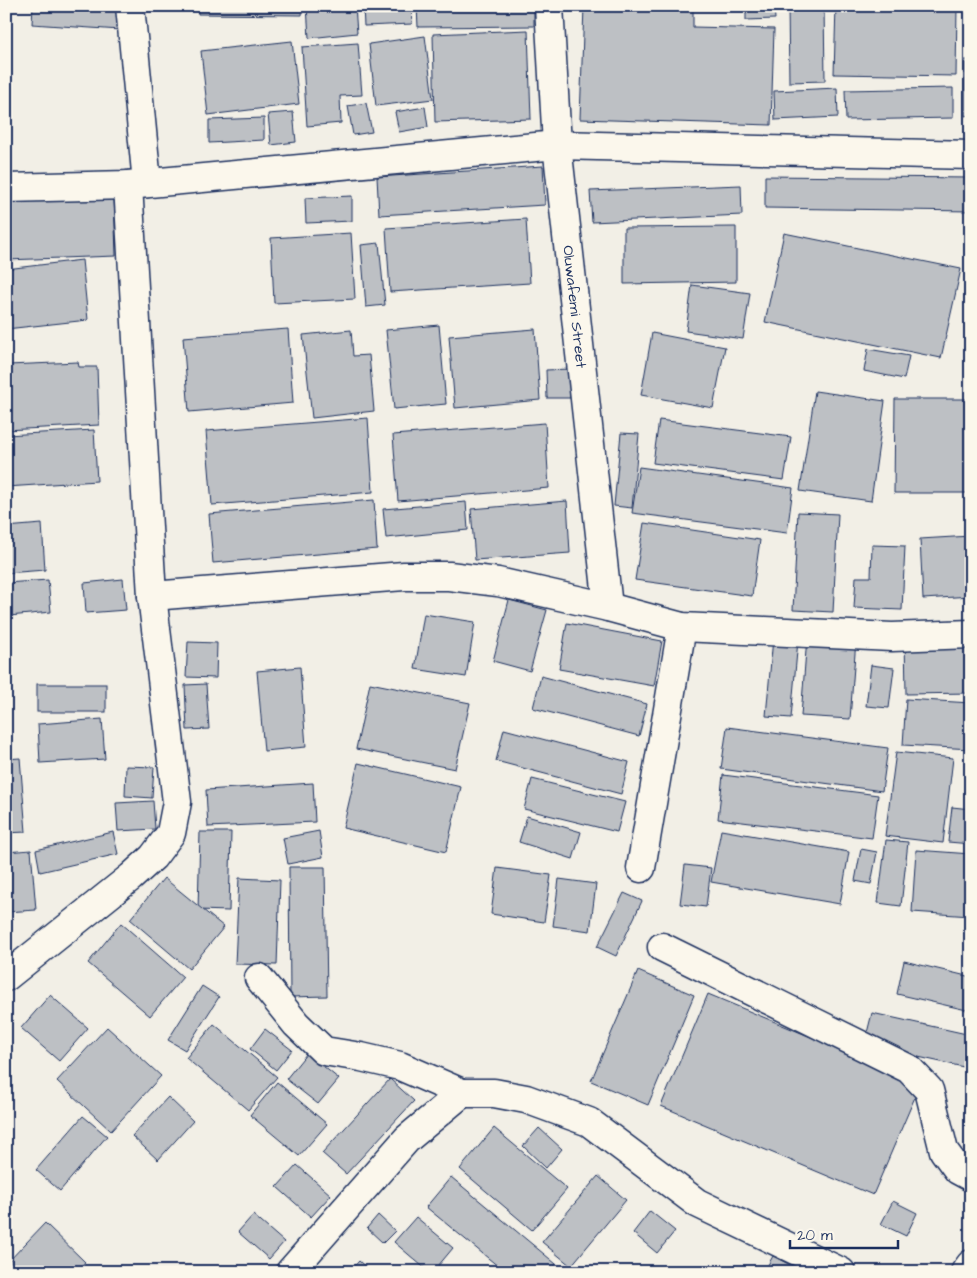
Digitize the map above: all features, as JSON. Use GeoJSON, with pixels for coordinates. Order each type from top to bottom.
{"type":"FeatureCollection","features":[{"type":"Feature","properties":{"kind":"street"},"geometry":{"type":"LineString","coordinates":[[6,977],[131,877],[153,857],[171,833],[177,802],[152,596],[130,6]]}},
{"type":"Feature","properties":{"kind":"street","name":"Oluwafemi Street"},"geometry":{"type":"LineString","coordinates":[[549,6],[557,145],[608,607]]}},
{"type":"Feature","properties":{"kind":"street"},"geometry":{"type":"LineString","coordinates":[[6,188],[138,184],[557,145],[971,155]]}},
{"type":"Feature","properties":{"kind":"street"},"geometry":{"type":"LineString","coordinates":[[152,596],[404,576],[449,576],[498,582],[608,607],[682,627],[892,637],[971,634]]}},
{"type":"Feature","properties":{"kind":"street"},"geometry":{"type":"LineString","coordinates":[[640,868],[682,627]]}},
{"type":"Feature","properties":{"kind":"street"},"geometry":{"type":"LineString","coordinates":[[662,947],[910,1069],[928,1090],[944,1151],[958,1170],[971,1177]]}},
{"type":"Feature","properties":{"kind":"street"},"geometry":{"type":"LineString","coordinates":[[259,978],[296,1024],[324,1051],[400,1066],[462,1093],[494,1093],[526,1099],[589,1122],[697,1203],[841,1272]]}},
{"type":"Feature","properties":{"kind":"street"},"geometry":{"type":"LineString","coordinates":[[290,1272],[407,1139],[462,1093]]}},
{"type":"Feature","properties":{"kind":"street"},"geometry":{"type":"LineString","coordinates":[[966,1272],[971,1264]]}},
{"type":"Feature","properties":{"kind":"building"},"geometry":{"type":"Polygon","coordinates":[[[33,6],[121,6],[120,30],[32,24],[33,6]]]}},
{"type":"Feature","properties":{"kind":"building"},"geometry":{"type":"Polygon","coordinates":[[[198,6],[303,6],[302,15],[198,14],[198,6]]]}},
{"type":"Feature","properties":{"kind":"building"},"geometry":{"type":"Polygon","coordinates":[[[307,6],[355,6],[357,33],[309,38],[307,6]]]}},
{"type":"Feature","properties":{"kind":"building"},"geometry":{"type":"Polygon","coordinates":[[[363,6],[411,6],[412,24],[364,26],[363,6]]]}},
{"type":"Feature","properties":{"kind":"building"},"geometry":{"type":"Polygon","coordinates":[[[417,6],[534,6],[534,26],[418,27],[417,6]]]}},
{"type":"Feature","properties":{"kind":"building"},"geometry":{"type":"Polygon","coordinates":[[[584,6],[693,6],[693,27],[774,29],[771,125],[580,119],[584,6]]]}},
{"type":"Feature","properties":{"kind":"building"},"geometry":{"type":"Polygon","coordinates":[[[746,6],[774,6],[775,19],[746,20],[746,6]]]}},
{"type":"Feature","properties":{"kind":"building"},"geometry":{"type":"Polygon","coordinates":[[[788,6],[824,6],[825,81],[789,82],[788,6]]]}},
{"type":"Feature","properties":{"kind":"building"},"geometry":{"type":"Polygon","coordinates":[[[836,6],[957,6],[956,76],[834,74],[836,6]]]}},
{"type":"Feature","properties":{"kind":"building"},"geometry":{"type":"Polygon","coordinates":[[[528,30],[531,119],[435,122],[433,34],[528,30]]]}},
{"type":"Feature","properties":{"kind":"building"},"geometry":{"type":"Polygon","coordinates":[[[425,36],[433,99],[376,106],[369,44],[425,36]]]}},
{"type":"Feature","properties":{"kind":"building"},"geometry":{"type":"Polygon","coordinates":[[[292,41],[299,104],[208,115],[201,51],[292,41]]]}},
{"type":"Feature","properties":{"kind":"building"},"geometry":{"type":"Polygon","coordinates":[[[358,43],[362,95],[340,96],[341,123],[307,126],[302,47],[358,43]]]}},
{"type":"Feature","properties":{"kind":"building"},"geometry":{"type":"Polygon","coordinates":[[[965,60],[971,60],[971,115],[965,116],[965,60]]]}},
{"type":"Feature","properties":{"kind":"building"},"geometry":{"type":"Polygon","coordinates":[[[837,88],[838,117],[775,120],[774,91],[837,88]]]}},
{"type":"Feature","properties":{"kind":"building"},"geometry":{"type":"Polygon","coordinates":[[[953,88],[953,118],[846,120],[845,90],[953,88]]]}},
{"type":"Feature","properties":{"kind":"building"},"geometry":{"type":"Polygon","coordinates":[[[366,103],[372,132],[353,135],[348,106],[366,103]]]}},
{"type":"Feature","properties":{"kind":"building"},"geometry":{"type":"Polygon","coordinates":[[[425,107],[428,127],[399,132],[395,112],[425,107]]]}},
{"type":"Feature","properties":{"kind":"building"},"geometry":{"type":"Polygon","coordinates":[[[293,112],[296,142],[271,145],[268,114],[293,112]]]}},
{"type":"Feature","properties":{"kind":"building"},"geometry":{"type":"Polygon","coordinates":[[[264,118],[264,140],[209,143],[209,120],[264,118]]]}},
{"type":"Feature","properties":{"kind":"building"},"geometry":{"type":"Polygon","coordinates":[[[543,166],[545,205],[379,215],[377,177],[543,166]]]}},
{"type":"Feature","properties":{"kind":"building"},"geometry":{"type":"Polygon","coordinates":[[[765,176],[971,178],[971,211],[765,208],[765,176]]]}},
{"type":"Feature","properties":{"kind":"building"},"geometry":{"type":"Polygon","coordinates":[[[741,185],[742,215],[592,222],[590,191],[741,185]]]}},
{"type":"Feature","properties":{"kind":"building"},"geometry":{"type":"Polygon","coordinates":[[[114,195],[116,256],[6,260],[6,198],[114,195]]]}},
{"type":"Feature","properties":{"kind":"building"},"geometry":{"type":"Polygon","coordinates":[[[352,196],[352,221],[306,223],[305,198],[352,196]]]}},
{"type":"Feature","properties":{"kind":"building"},"geometry":{"type":"Polygon","coordinates":[[[526,219],[530,283],[390,292],[386,228],[526,219]]]}},
{"type":"Feature","properties":{"kind":"building"},"geometry":{"type":"Polygon","coordinates":[[[736,227],[736,282],[624,284],[624,228],[736,227]]]}},
{"type":"Feature","properties":{"kind":"building"},"geometry":{"type":"Polygon","coordinates":[[[351,233],[355,299],[274,303],[271,238],[351,233]]]}},
{"type":"Feature","properties":{"kind":"building"},"geometry":{"type":"Polygon","coordinates":[[[784,233],[961,269],[941,358],[765,322],[784,233]]]}},
{"type":"Feature","properties":{"kind":"building"},"geometry":{"type":"Polygon","coordinates":[[[379,243],[385,305],[366,307],[361,245],[379,243]]]}},
{"type":"Feature","properties":{"kind":"building"},"geometry":{"type":"Polygon","coordinates":[[[82,260],[88,320],[6,329],[6,269],[82,260]]]}},
{"type":"Feature","properties":{"kind":"building"},"geometry":{"type":"Polygon","coordinates":[[[692,285],[750,293],[743,339],[686,331],[692,285]]]}},
{"type":"Feature","properties":{"kind":"building"},"geometry":{"type":"Polygon","coordinates":[[[439,325],[446,404],[394,409],[386,330],[439,325]]]}},
{"type":"Feature","properties":{"kind":"building"},"geometry":{"type":"Polygon","coordinates":[[[288,329],[293,403],[189,412],[183,337],[288,329]]]}},
{"type":"Feature","properties":{"kind":"building"},"geometry":{"type":"Polygon","coordinates":[[[535,329],[540,400],[455,408],[449,336],[535,329]]]}},
{"type":"Feature","properties":{"kind":"building"},"geometry":{"type":"Polygon","coordinates":[[[351,330],[353,356],[369,355],[374,411],[312,418],[303,335],[351,330]]]}},
{"type":"Feature","properties":{"kind":"building"},"geometry":{"type":"Polygon","coordinates":[[[652,333],[725,347],[713,408],[641,395],[652,333]]]}},
{"type":"Feature","properties":{"kind":"building"},"geometry":{"type":"Polygon","coordinates":[[[868,349],[909,356],[904,379],[864,371],[868,349]]]}},
{"type":"Feature","properties":{"kind":"building"},"geometry":{"type":"Polygon","coordinates":[[[78,362],[79,367],[97,367],[99,425],[6,430],[6,374],[9,374],[8,365],[78,362]]]}},
{"type":"Feature","properties":{"kind":"building"},"geometry":{"type":"Polygon","coordinates":[[[570,369],[570,398],[547,398],[546,370],[570,369]]]}},
{"type":"Feature","properties":{"kind":"building"},"geometry":{"type":"Polygon","coordinates":[[[815,391],[885,401],[871,501],[800,491],[815,391]]]}},
{"type":"Feature","properties":{"kind":"building"},"geometry":{"type":"Polygon","coordinates":[[[895,399],[971,399],[971,493],[894,493],[895,399]]]}},
{"type":"Feature","properties":{"kind":"building"},"geometry":{"type":"Polygon","coordinates":[[[368,418],[373,492],[212,505],[206,431],[368,418]]]}},
{"type":"Feature","properties":{"kind":"building"},"geometry":{"type":"Polygon","coordinates":[[[659,420],[791,437],[784,480],[653,463],[659,420]]]}},
{"type":"Feature","properties":{"kind":"building"},"geometry":{"type":"Polygon","coordinates":[[[545,423],[549,488],[398,501],[393,435],[545,423]]]}},
{"type":"Feature","properties":{"kind":"building"},"geometry":{"type":"Polygon","coordinates":[[[94,430],[97,481],[6,487],[6,435],[94,430]]]}},
{"type":"Feature","properties":{"kind":"building"},"geometry":{"type":"Polygon","coordinates":[[[621,433],[639,434],[632,508],[614,506],[621,433]]]}},
{"type":"Feature","properties":{"kind":"building"},"geometry":{"type":"Polygon","coordinates":[[[639,467],[793,488],[787,533],[632,513],[639,467]]]}},
{"type":"Feature","properties":{"kind":"building"},"geometry":{"type":"Polygon","coordinates":[[[374,500],[377,549],[213,563],[209,514],[374,500]]]}},
{"type":"Feature","properties":{"kind":"building"},"geometry":{"type":"Polygon","coordinates":[[[567,501],[570,553],[475,560],[471,509],[567,501]]]}},
{"type":"Feature","properties":{"kind":"building"},"geometry":{"type":"Polygon","coordinates":[[[466,502],[468,530],[386,538],[383,509],[466,502]]]}},
{"type":"Feature","properties":{"kind":"building"},"geometry":{"type":"Polygon","coordinates":[[[798,512],[838,514],[833,612],[793,610],[798,512]]]}},
{"type":"Feature","properties":{"kind":"building"},"geometry":{"type":"Polygon","coordinates":[[[644,523],[760,540],[752,596],[635,580],[644,523]]]}},
{"type":"Feature","properties":{"kind":"building"},"geometry":{"type":"Polygon","coordinates":[[[42,524],[45,570],[6,573],[6,527],[42,524]]]}},
{"type":"Feature","properties":{"kind":"building"},"geometry":{"type":"Polygon","coordinates":[[[971,536],[971,596],[923,599],[920,539],[971,536]]]}},
{"type":"Feature","properties":{"kind":"building"},"geometry":{"type":"Polygon","coordinates":[[[872,545],[905,546],[902,610],[854,608],[856,577],[871,577],[872,545]]]}},
{"type":"Feature","properties":{"kind":"building"},"geometry":{"type":"Polygon","coordinates":[[[123,579],[126,610],[86,613],[84,583],[123,579]]]}},
{"type":"Feature","properties":{"kind":"building"},"geometry":{"type":"Polygon","coordinates":[[[48,580],[51,612],[9,616],[6,583],[48,580]]]}},
{"type":"Feature","properties":{"kind":"building"},"geometry":{"type":"Polygon","coordinates":[[[509,600],[547,610],[530,671],[493,661],[509,600]]]}},
{"type":"Feature","properties":{"kind":"building"},"geometry":{"type":"Polygon","coordinates":[[[424,614],[475,622],[466,677],[415,669],[424,614]]]}},
{"type":"Feature","properties":{"kind":"building"},"geometry":{"type":"Polygon","coordinates":[[[567,623],[662,641],[654,686],[559,669],[567,623]]]}},
{"type":"Feature","properties":{"kind":"building"},"geometry":{"type":"Polygon","coordinates":[[[807,637],[856,640],[850,719],[801,716],[807,637]]]}},
{"type":"Feature","properties":{"kind":"building"},"geometry":{"type":"Polygon","coordinates":[[[971,637],[971,693],[906,694],[905,638],[971,637]]]}},
{"type":"Feature","properties":{"kind":"building"},"geometry":{"type":"Polygon","coordinates":[[[773,638],[798,640],[791,718],[766,716],[773,638]]]}},
{"type":"Feature","properties":{"kind":"building"},"geometry":{"type":"Polygon","coordinates":[[[188,642],[217,643],[216,678],[186,677],[188,642]]]}},
{"type":"Feature","properties":{"kind":"building"},"geometry":{"type":"Polygon","coordinates":[[[871,665],[894,668],[889,708],[866,706],[871,665]]]}},
{"type":"Feature","properties":{"kind":"building"},"geometry":{"type":"Polygon","coordinates":[[[300,667],[306,747],[264,751],[257,671],[300,667]]]}},
{"type":"Feature","properties":{"kind":"building"},"geometry":{"type":"Polygon","coordinates":[[[541,676],[647,704],[639,736],[533,708],[541,676]]]}},
{"type":"Feature","properties":{"kind":"building"},"geometry":{"type":"Polygon","coordinates":[[[370,683],[470,703],[455,769],[356,749],[370,683]]]}},
{"type":"Feature","properties":{"kind":"building"},"geometry":{"type":"Polygon","coordinates":[[[37,684],[106,684],[106,712],[37,712],[37,684]]]}},
{"type":"Feature","properties":{"kind":"building"},"geometry":{"type":"Polygon","coordinates":[[[206,684],[209,729],[187,730],[185,685],[206,684]]]}},
{"type":"Feature","properties":{"kind":"building"},"geometry":{"type":"Polygon","coordinates":[[[906,699],[971,703],[971,749],[903,745],[906,699]]]}},
{"type":"Feature","properties":{"kind":"building"},"geometry":{"type":"Polygon","coordinates":[[[102,719],[105,759],[40,763],[38,724],[102,719]]]}},
{"type":"Feature","properties":{"kind":"building"},"geometry":{"type":"Polygon","coordinates":[[[727,727],[888,748],[882,791],[721,769],[727,727]]]}},
{"type":"Feature","properties":{"kind":"building"},"geometry":{"type":"Polygon","coordinates":[[[504,729],[629,762],[621,794],[496,761],[504,729]]]}},
{"type":"Feature","properties":{"kind":"building"},"geometry":{"type":"Polygon","coordinates":[[[896,752],[953,758],[943,843],[885,836],[896,752]]]}},
{"type":"Feature","properties":{"kind":"building"},"geometry":{"type":"Polygon","coordinates":[[[20,758],[26,832],[6,833],[6,759],[20,758]]]}},
{"type":"Feature","properties":{"kind":"building"},"geometry":{"type":"Polygon","coordinates":[[[358,763],[461,787],[446,852],[343,828],[358,763]]]}},
{"type":"Feature","properties":{"kind":"building"},"geometry":{"type":"Polygon","coordinates":[[[126,766],[154,767],[152,798],[125,796],[126,766]]]}},
{"type":"Feature","properties":{"kind":"building"},"geometry":{"type":"Polygon","coordinates":[[[723,775],[878,795],[872,838],[718,819],[723,775]]]}},
{"type":"Feature","properties":{"kind":"building"},"geometry":{"type":"Polygon","coordinates":[[[532,779],[625,802],[617,832],[524,809],[532,779]]]}},
{"type":"Feature","properties":{"kind":"building"},"geometry":{"type":"Polygon","coordinates":[[[313,783],[315,822],[208,827],[206,790],[313,783]]]}},
{"type":"Feature","properties":{"kind":"building"},"geometry":{"type":"Polygon","coordinates":[[[153,801],[155,829],[118,831],[116,803],[153,801]]]}},
{"type":"Feature","properties":{"kind":"building"},"geometry":{"type":"Polygon","coordinates":[[[952,807],[971,809],[971,844],[948,842],[952,807]]]}},
{"type":"Feature","properties":{"kind":"building"},"geometry":{"type":"Polygon","coordinates":[[[527,816],[581,832],[573,859],[519,842],[527,816]]]}},
{"type":"Feature","properties":{"kind":"building"},"geometry":{"type":"Polygon","coordinates":[[[721,830],[849,852],[840,904],[711,882],[721,830]]]}},
{"type":"Feature","properties":{"kind":"building"},"geometry":{"type":"Polygon","coordinates":[[[319,831],[323,857],[288,864],[283,838],[319,831]]]}},
{"type":"Feature","properties":{"kind":"building"},"geometry":{"type":"Polygon","coordinates":[[[113,832],[118,854],[40,872],[36,850],[113,832]]]}},
{"type":"Feature","properties":{"kind":"building"},"geometry":{"type":"Polygon","coordinates":[[[200,832],[231,832],[229,911],[198,910],[200,832]]]}},
{"type":"Feature","properties":{"kind":"building"},"geometry":{"type":"Polygon","coordinates":[[[886,840],[908,842],[901,906],[878,903],[886,840]]]}},
{"type":"Feature","properties":{"kind":"building"},"geometry":{"type":"Polygon","coordinates":[[[861,849],[877,852],[871,884],[855,881],[861,849]]]}},
{"type":"Feature","properties":{"kind":"building"},"geometry":{"type":"Polygon","coordinates":[[[31,850],[36,910],[6,912],[6,852],[31,850]]]}},
{"type":"Feature","properties":{"kind":"building"},"geometry":{"type":"Polygon","coordinates":[[[916,850],[971,854],[971,916],[912,912],[916,850]]]}},
{"type":"Feature","properties":{"kind":"building"},"geometry":{"type":"Polygon","coordinates":[[[685,865],[711,868],[706,907],[680,904],[685,865]]]}},
{"type":"Feature","properties":{"kind":"building"},"geometry":{"type":"Polygon","coordinates":[[[289,867],[325,867],[327,996],[290,997],[289,867]]]}},
{"type":"Feature","properties":{"kind":"building"},"geometry":{"type":"Polygon","coordinates":[[[497,868],[551,875],[544,922],[491,914],[497,868]]]}},
{"type":"Feature","properties":{"kind":"building"},"geometry":{"type":"Polygon","coordinates":[[[164,878],[224,927],[189,969],[130,919],[164,878]]]}},
{"type":"Feature","properties":{"kind":"building"},"geometry":{"type":"Polygon","coordinates":[[[239,878],[280,880],[277,965],[235,964],[239,878]]]}},
{"type":"Feature","properties":{"kind":"building"},"geometry":{"type":"Polygon","coordinates":[[[559,879],[596,884],[590,931],[553,926],[559,879]]]}},
{"type":"Feature","properties":{"kind":"building"},"geometry":{"type":"Polygon","coordinates":[[[624,893],[642,901],[616,956],[597,947],[624,893]]]}},
{"type":"Feature","properties":{"kind":"building"},"geometry":{"type":"Polygon","coordinates":[[[121,923],[183,977],[150,1016],[88,963],[121,923]]]}},
{"type":"Feature","properties":{"kind":"building"},"geometry":{"type":"Polygon","coordinates":[[[904,961],[971,977],[971,1011],[897,994],[904,961]]]}},
{"type":"Feature","properties":{"kind":"building"},"geometry":{"type":"Polygon","coordinates":[[[638,971],[694,995],[648,1105],[591,1081],[638,971]]]}},
{"type":"Feature","properties":{"kind":"building"},"geometry":{"type":"Polygon","coordinates":[[[202,986],[219,997],[185,1050],[168,1040],[202,986]]]}},
{"type":"Feature","properties":{"kind":"building"},"geometry":{"type":"Polygon","coordinates":[[[708,994],[921,1083],[873,1195],[661,1106],[708,994]]]}},
{"type":"Feature","properties":{"kind":"building"},"geometry":{"type":"Polygon","coordinates":[[[50,995],[88,1028],[59,1061],[21,1028],[50,995]]]}},
{"type":"Feature","properties":{"kind":"building"},"geometry":{"type":"Polygon","coordinates":[[[872,1013],[971,1035],[971,1058],[968,1068],[864,1045],[872,1013]]]}},
{"type":"Feature","properties":{"kind":"building"},"geometry":{"type":"Polygon","coordinates":[[[214,1024],[277,1077],[248,1110],[186,1058],[214,1024]]]}},
{"type":"Feature","properties":{"kind":"building"},"geometry":{"type":"Polygon","coordinates":[[[107,1027],[161,1076],[111,1131],[57,1081],[107,1027]]]}},
{"type":"Feature","properties":{"kind":"building"},"geometry":{"type":"Polygon","coordinates":[[[265,1029],[292,1050],[276,1070],[250,1049],[265,1029]]]}},
{"type":"Feature","properties":{"kind":"building"},"geometry":{"type":"Polygon","coordinates":[[[307,1053],[339,1079],[318,1104],[286,1079],[307,1053]]]}},
{"type":"Feature","properties":{"kind":"building"},"geometry":{"type":"Polygon","coordinates":[[[390,1079],[414,1101],[346,1174],[322,1153],[390,1079]]]}},
{"type":"Feature","properties":{"kind":"building"},"geometry":{"type":"Polygon","coordinates":[[[277,1082],[327,1124],[299,1156],[250,1115],[277,1082]]]}},
{"type":"Feature","properties":{"kind":"building"},"geometry":{"type":"Polygon","coordinates":[[[168,1097],[193,1121],[158,1160],[132,1136],[168,1097]]]}},
{"type":"Feature","properties":{"kind":"building"},"geometry":{"type":"Polygon","coordinates":[[[83,1116],[107,1136],[60,1191],[36,1170],[83,1116]]]}},
{"type":"Feature","properties":{"kind":"building"},"geometry":{"type":"Polygon","coordinates":[[[494,1128],[567,1189],[532,1230],[460,1169],[494,1128]]]}},
{"type":"Feature","properties":{"kind":"building"},"geometry":{"type":"Polygon","coordinates":[[[539,1128],[562,1149],[546,1168],[523,1146],[539,1128]]]}},
{"type":"Feature","properties":{"kind":"building"},"geometry":{"type":"Polygon","coordinates":[[[297,1165],[331,1195],[311,1217],[277,1187],[297,1165]]]}},
{"type":"Feature","properties":{"kind":"building"},"geometry":{"type":"Polygon","coordinates":[[[598,1176],[626,1200],[571,1266],[542,1242],[598,1176]]]}},
{"type":"Feature","properties":{"kind":"building"},"geometry":{"type":"Polygon","coordinates":[[[451,1177],[556,1264],[549,1272],[505,1272],[426,1207],[451,1177]]]}},
{"type":"Feature","properties":{"kind":"building"},"geometry":{"type":"Polygon","coordinates":[[[893,1201],[917,1213],[906,1236],[881,1224],[893,1201]]]}},
{"type":"Feature","properties":{"kind":"building"},"geometry":{"type":"Polygon","coordinates":[[[650,1211],[675,1231],[657,1253],[633,1233],[650,1211]]]}},
{"type":"Feature","properties":{"kind":"building"},"geometry":{"type":"Polygon","coordinates":[[[253,1215],[284,1242],[269,1259],[238,1232],[253,1215]]]}},
{"type":"Feature","properties":{"kind":"building"},"geometry":{"type":"Polygon","coordinates":[[[378,1215],[395,1231],[383,1243],[367,1228],[378,1215]]]}},
{"type":"Feature","properties":{"kind":"building"},"geometry":{"type":"Polygon","coordinates":[[[416,1217],[453,1248],[433,1272],[429,1272],[394,1242],[416,1217]]]}},
{"type":"Feature","properties":{"kind":"building"},"geometry":{"type":"Polygon","coordinates":[[[45,1223],[85,1262],[76,1272],[6,1272],[6,1264],[45,1223]]]}},
{"type":"Feature","properties":{"kind":"building"},"geometry":{"type":"Polygon","coordinates":[[[773,1256],[792,1266],[789,1272],[764,1272],[773,1256]]]}},
{"type":"Feature","properties":{"kind":"building"},"geometry":{"type":"Polygon","coordinates":[[[359,1261],[371,1272],[349,1272],[359,1261]]]}}]}
